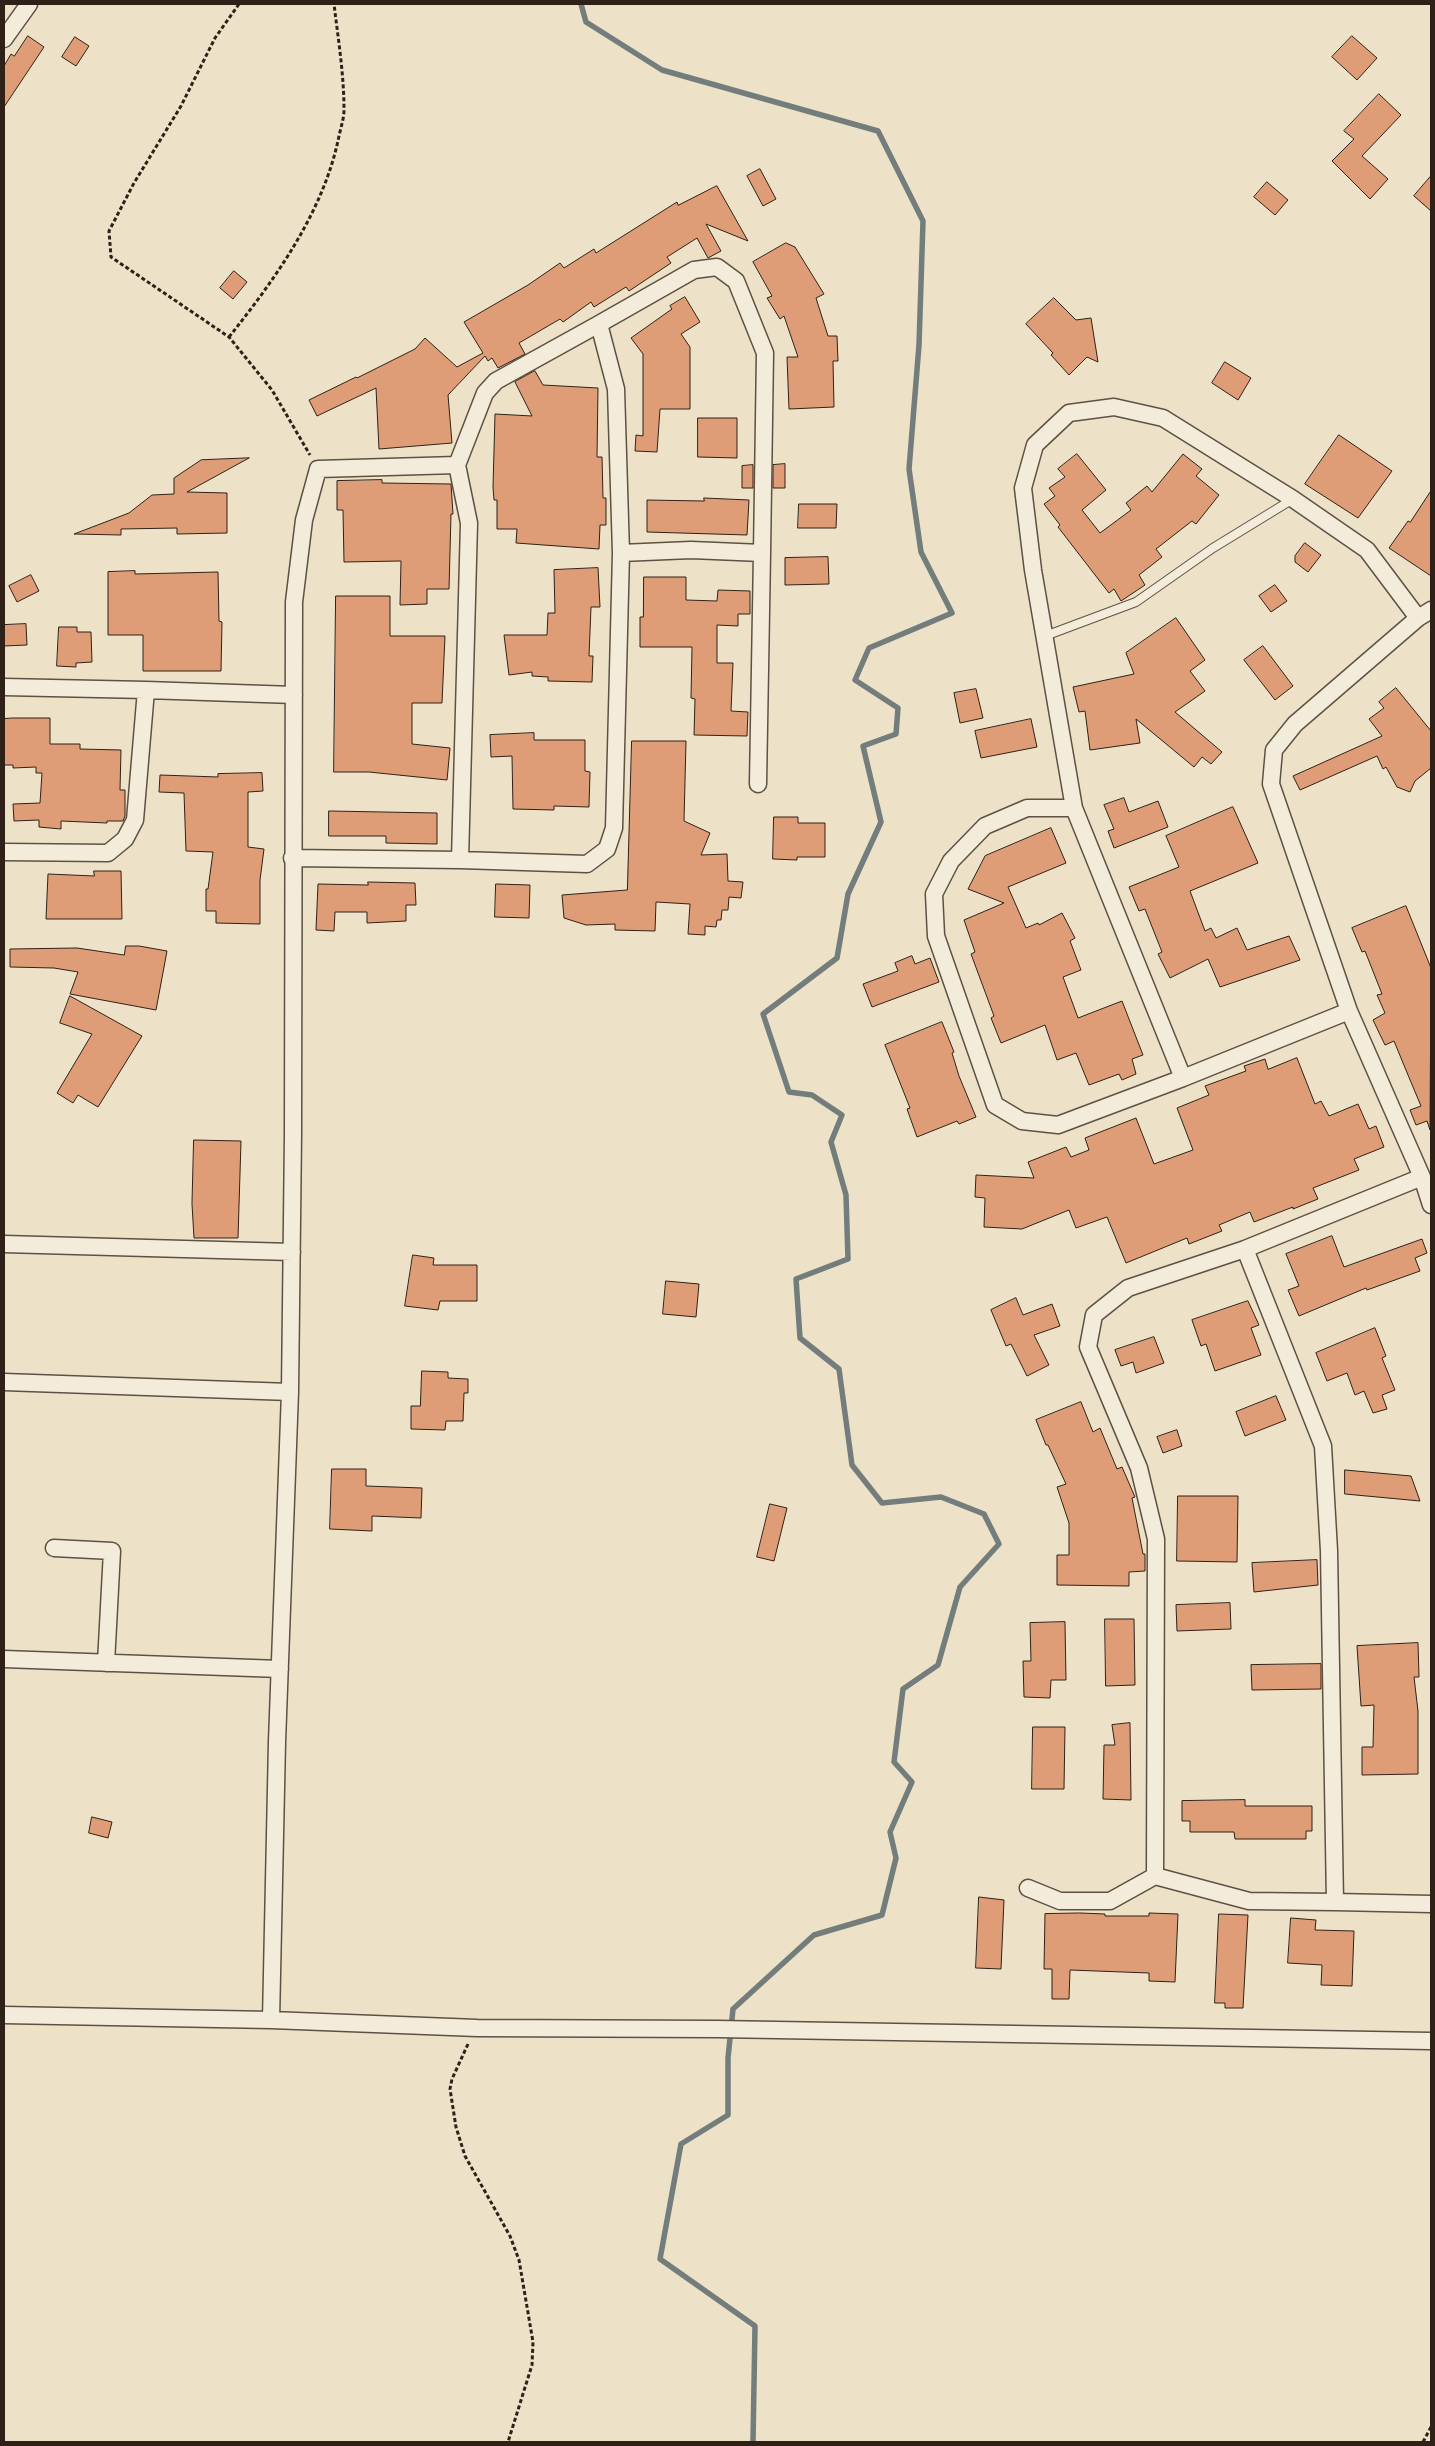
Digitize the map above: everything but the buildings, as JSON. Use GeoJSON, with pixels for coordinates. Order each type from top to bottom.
{"type":"FeatureCollection","features":[{"type":"Feature","properties":{"kind":"street"},"geometry":{"type":"LineString","coordinates":[[4,39],[29,4]]}},
{"type":"Feature","properties":{"kind":"street"},"geometry":{"type":"LineString","coordinates":[[460,860],[469,523],[457,465],[478,408],[485,393],[496,381],[694,270],[717,268],[736,281],[765,353],[758,784]]}},
{"type":"Feature","properties":{"kind":"street"},"geometry":{"type":"LineString","coordinates":[[292,858],[587,864],[607,849],[614,828],[621,553],[616,389],[599,324]]}},
{"type":"Feature","properties":{"kind":"street"},"geometry":{"type":"LineString","coordinates":[[1183,1078],[1074,808],[1044,636],[1023,488],[1035,445],[1069,413],[1114,407],[1163,418],[1293,499],[1367,550],[1425,614],[1295,724],[1274,750],[1271,784],[1349,1011],[1422,1177],[1431,1204]]}},
{"type":"Feature","properties":{"kind":"street"},"geometry":{"type":"LineString","coordinates":[[271,2020],[280,1669],[290,1392],[294,602],[304,520],[318,469],[457,465]]}},
{"type":"Feature","properties":{"kind":"street"},"geometry":{"type":"LineString","coordinates":[[621,553],[691,550],[762,553]]}},
{"type":"Feature","properties":{"kind":"street"},"geometry":{"type":"LineString","coordinates":[[4,687],[294,695]]}},
{"type":"Feature","properties":{"kind":"street"},"geometry":{"type":"LineString","coordinates":[[4,852],[108,853],[125,839],[134,820],[146,690]]}},
{"type":"Feature","properties":{"kind":"street"},"geometry":{"type":"LineString","coordinates":[[1074,808],[1027,808],[985,826],[951,861],[934,894],[936,936],[996,1105],[1022,1121],[1058,1124],[1183,1078],[1349,1011]]}},
{"type":"Feature","properties":{"kind":"street"},"geometry":{"type":"LineString","coordinates":[[1155,1876],[1156,1539],[1139,1468],[1088,1347],[1094,1315],[1128,1288],[1245,1250],[1422,1177]]}},
{"type":"Feature","properties":{"kind":"street"},"geometry":{"type":"LineString","coordinates":[[4,1244],[292,1252]]}},
{"type":"Feature","properties":{"kind":"street"},"geometry":{"type":"LineString","coordinates":[[1245,1250],[1323,1446],[1329,1560],[1335,1902]]}},
{"type":"Feature","properties":{"kind":"street"},"geometry":{"type":"LineString","coordinates":[[4,1382],[290,1392]]}},
{"type":"Feature","properties":{"kind":"street"},"geometry":{"type":"LineString","coordinates":[[54,1548],[112,1551],[106,1663]]}},
{"type":"Feature","properties":{"kind":"street"},"geometry":{"type":"LineString","coordinates":[[4,1659],[280,1669]]}},
{"type":"Feature","properties":{"kind":"street"},"geometry":{"type":"LineString","coordinates":[[1028,1888],[1060,1901],[1110,1901],[1155,1876],[1249,1901],[1431,1904]]}},
{"type":"Feature","properties":{"kind":"street"},"geometry":{"type":"LineString","coordinates":[[4,2015],[271,2020],[477,2028],[717,2029],[1431,2041]]}},
{"type":"Feature","properties":{"kind":"lane"},"geometry":{"type":"LineString","coordinates":[[1044,636],[1136,602],[1213,548],[1293,499]]}},
{"type":"Feature","properties":{"kind":"path"},"geometry":{"type":"LineString","coordinates":[[239,4],[215,38],[181,106],[134,183],[109,231],[111,257],[229,337],[272,390],[318,469]]}},
{"type":"Feature","properties":{"kind":"path"},"geometry":{"type":"LineString","coordinates":[[229,337],[258,300],[289,253],[317,203],[335,154],[344,111],[334,4]]}},
{"type":"Feature","properties":{"kind":"path"},"geometry":{"type":"LineString","coordinates":[[477,2028],[452,2079],[450,2089],[456,2127],[472,2170],[510,2236],[516,2252],[531,2320],[533,2342],[532,2365],[508,2442]]}},
{"type":"Feature","properties":{"kind":"path"},"geometry":{"type":"LineString","coordinates":[[1422,2442],[1431,2426]]}},
{"type":"Feature","properties":{"kind":"waterway"},"geometry":{"type":"LineString","coordinates":[[581,4],[586,22],[662,70],[878,131],[923,221],[919,345],[909,469],[921,552],[952,613],[869,648],[855,680],[898,708],[896,734],[863,746],[881,822],[848,894],[837,958],[763,1014],[789,1092],[812,1095],[842,1115],[831,1142],[846,1195],[848,1259],[796,1279],[800,1338],[839,1369],[852,1465],[882,1503],[941,1497],[984,1514],[999,1544],[960,1587],[938,1665],[903,1689],[894,1762],[912,1782],[890,1832],[896,1858],[882,1915],[814,1935],[733,2009],[728,2058],[728,2115],[681,2144],[660,2259],[755,2326],[753,2442]]}}]}
